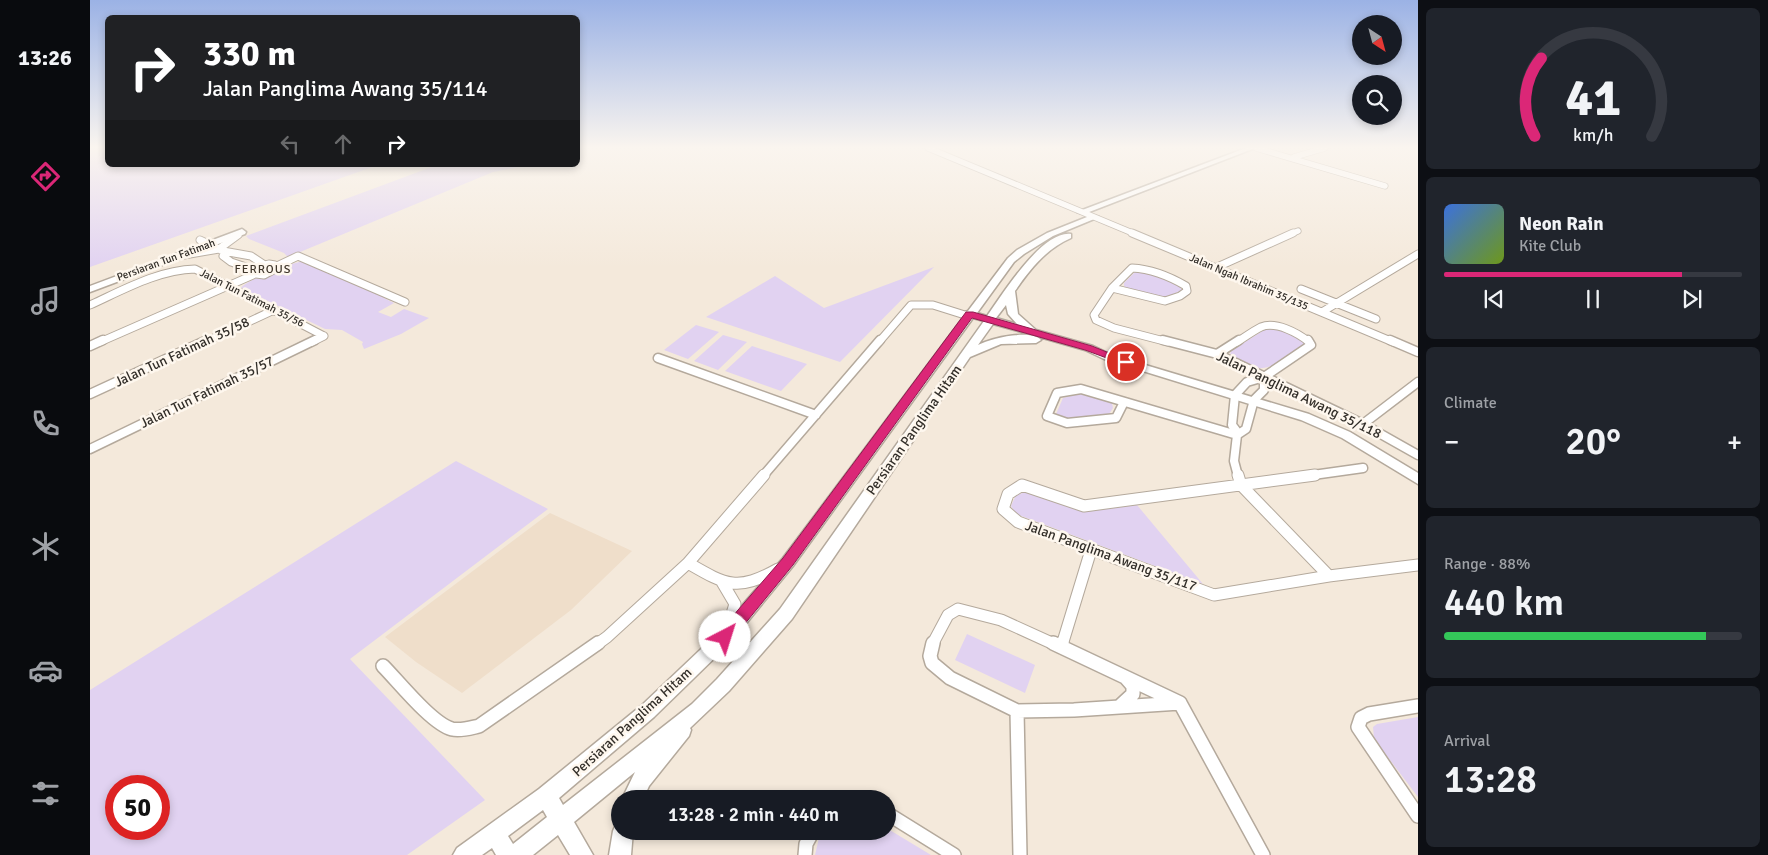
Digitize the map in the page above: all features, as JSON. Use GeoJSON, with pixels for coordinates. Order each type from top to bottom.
{"type":"FeatureCollection","features":[{"type":"Feature","properties":{"kind":"main road"},"geometry":{"type":"LineString","coordinates":[[1081,212],[1146,188]]}},
{"type":"Feature","properties":{"kind":"main road","name":"Persiaran Panglima Hitam"},"geometry":{"type":"LineString","coordinates":[[516,855],[698,710],[723,685],[786,614],[1026,268],[1044,248],[1100,220]]}},
{"type":"Feature","properties":{"kind":"main road","name":"Persiaran Panglima Hitam"},"geometry":{"type":"LineString","coordinates":[[464,855],[546,796],[648,711],[725,637],[788,562],[1010,260],[1026,246],[1044,237],[1100,220]]}},
{"type":"Feature","properties":{"kind":"main road","name":"Persiaran Tun Fatimah"},"geometry":{"type":"LineString","coordinates":[[90,281],[238,230]]}},
{"type":"Feature","properties":{"kind":"main road","name":"Persiaran Tun Fatimah"},"geometry":{"type":"LineString","coordinates":[[90,289],[174,257],[205,242]]}},
{"type":"Feature","properties":{"kind":"main road"},"geometry":{"type":"LineString","coordinates":[[1011,289],[1009,307],[1014,316],[1041,338]]}},
{"type":"Feature","properties":{"kind":"main road"},"geometry":{"type":"LineString","coordinates":[[968,316],[1086,354],[1108,357],[1305,417],[1346,436],[1386,458],[1418,479]]}},
{"type":"Feature","properties":{"kind":"main road"},"geometry":{"type":"LineString","coordinates":[[963,359],[984,344],[1008,339],[1041,338]]}},
{"type":"Feature","properties":{"kind":"main road"},"geometry":{"type":"LineString","coordinates":[[636,790],[642,779],[698,710]]}},
{"type":"Feature","properties":{"kind":"main road"},"geometry":{"type":"LineString","coordinates":[[546,796],[582,855]]}},
{"type":"Feature","properties":{"kind":"main road"},"geometry":{"type":"LineString","coordinates":[[494,833],[507,855]]}},
{"type":"Feature","properties":{"kind":"main road"},"geometry":{"type":"LineString","coordinates":[[620,855],[622,840]]}},
{"type":"Feature","properties":{"kind":"street"},"geometry":{"type":"LineString","coordinates":[[1023,188],[1081,212]]}},
{"type":"Feature","properties":{"kind":"street","name":"Jalan Ngah Ibrahim 35/135"},"geometry":{"type":"LineString","coordinates":[[1081,212],[1418,352]]}},
{"type":"Feature","properties":{"kind":"street"},"geometry":{"type":"LineString","coordinates":[[238,230],[226,242],[222,251],[223,256],[231,262],[253,272],[270,273],[276,270],[277,266],[298,256],[405,302]]}},
{"type":"Feature","properties":{"kind":"street"},"geometry":{"type":"LineString","coordinates":[[1215,268],[1298,231]]}},
{"type":"Feature","properties":{"kind":"street"},"geometry":{"type":"LineString","coordinates":[[205,242],[222,251]]}},
{"type":"Feature","properties":{"kind":"street"},"geometry":{"type":"LineString","coordinates":[[174,257],[234,251],[250,256],[264,264],[277,266]]}},
{"type":"Feature","properties":{"kind":"street"},"geometry":{"type":"LineString","coordinates":[[1322,312],[1418,254]]}},
{"type":"Feature","properties":{"kind":"street"},"geometry":{"type":"LineString","coordinates":[[90,346],[229,286],[264,264]]}},
{"type":"Feature","properties":{"kind":"street"},"geometry":{"type":"LineString","coordinates":[[1132,268],[1141,268],[1181,283],[1186,286],[1187,291],[1165,301],[1112,288],[1132,268]]}},
{"type":"Feature","properties":{"kind":"street","name":"Jalan Tun Fatimah 35/56"},"geometry":{"type":"LineString","coordinates":[[90,305],[178,270],[195,269],[324,336]]}},
{"type":"Feature","properties":{"kind":"street","name":"Jalan Panglima Awang 35/118"},"geometry":{"type":"LineString","coordinates":[[1112,288],[1094,315],[1096,320],[1114,328],[1217,354],[1363,424],[1418,455]]}},
{"type":"Feature","properties":{"kind":"street"},"geometry":{"type":"LineString","coordinates":[[1301,289],[1376,319]]}},
{"type":"Feature","properties":{"kind":"street"},"geometry":{"type":"LineString","coordinates":[[383,666],[437,720],[450,729],[463,730],[479,726],[607,637],[688,563],[911,305],[920,303],[934,304],[968,316]]}},
{"type":"Feature","properties":{"kind":"street","name":"Jalan Tun Fatimah 35/58"},"geometry":{"type":"LineString","coordinates":[[90,394],[274,310]]}},
{"type":"Feature","properties":{"kind":"street"},"geometry":{"type":"LineString","coordinates":[[1217,354],[1263,326],[1279,327],[1309,341],[1311,345],[1264,377],[1247,382],[1235,395],[1232,425],[1237,434],[1234,461],[1242,486],[1329,576]]}},
{"type":"Feature","properties":{"kind":"street","name":"Jalan Tun Fatimah 35/57"},"geometry":{"type":"LineString","coordinates":[[90,449],[324,336]]}},
{"type":"Feature","properties":{"kind":"street"},"geometry":{"type":"LineString","coordinates":[[658,358],[816,415]]}},
{"type":"Feature","properties":{"kind":"street"},"geometry":{"type":"LineString","coordinates":[[1124,402],[1116,418],[1067,423],[1047,416],[1057,393],[1081,389],[1237,434],[1246,429],[1254,400],[1264,390],[1264,377]]}},
{"type":"Feature","properties":{"kind":"street"},"geometry":{"type":"LineString","coordinates":[[1363,424],[1418,382]]}},
{"type":"Feature","properties":{"kind":"street"},"geometry":{"type":"LineString","coordinates":[[1242,486],[1363,468]]}},
{"type":"Feature","properties":{"kind":"street","name":"Jalan Panglima Awang 35/117"},"geometry":{"type":"LineString","coordinates":[[1242,486],[1084,506],[1022,485],[1012,488],[1004,497],[1003,509],[1018,522],[1214,595],[1329,576],[1418,565]]}},
{"type":"Feature","properties":{"kind":"street"},"geometry":{"type":"LineString","coordinates":[[1061,647],[1091,550]]}},
{"type":"Feature","properties":{"kind":"street"},"geometry":{"type":"LineString","coordinates":[[688,563],[722,582],[750,583],[763,578],[788,562]]}},
{"type":"Feature","properties":{"kind":"street"},"geometry":{"type":"LineString","coordinates":[[722,582],[735,604],[725,637]]}},
{"type":"Feature","properties":{"kind":"street"},"geometry":{"type":"LineString","coordinates":[[1180,703],[1074,710],[1017,711],[950,678],[932,663],[930,656],[932,647],[948,615],[958,608],[973,610],[1120,673],[1180,703],[1263,855]]}},
{"type":"Feature","properties":{"kind":"street"},"geometry":{"type":"LineString","coordinates":[[1119,706],[1131,699],[1134,691],[1131,682],[1120,673]]}},
{"type":"Feature","properties":{"kind":"street"},"geometry":{"type":"LineString","coordinates":[[1418,706],[1369,714],[1361,718],[1358,727],[1418,816]]}},
{"type":"Feature","properties":{"kind":"street"},"geometry":{"type":"LineString","coordinates":[[1017,711],[1020,855]]}},
{"type":"Feature","properties":{"kind":"street"},"geometry":{"type":"LineString","coordinates":[[896,819],[954,855]]}},
{"type":"Feature","properties":{"kind":"street"},"geometry":{"type":"LineString","coordinates":[[805,855],[808,840]]}},
{"type":"Feature","properties":{"kind":"shaded area"},"geometry":{"type":"Polygon","coordinates":[[[90,188],[313,188],[90,267],[90,188]]]}},
{"type":"Feature","properties":{"kind":"shaded area"},"geometry":{"type":"Polygon","coordinates":[[[375,188],[455,188],[288,257],[284,253],[249,239],[246,236],[375,188]]]}},
{"type":"Feature","properties":{"kind":"shaded area"},"geometry":{"type":"Polygon","coordinates":[[[299,262],[305,262],[385,297],[394,303],[378,312],[391,317],[404,309],[429,318],[401,334],[364,349],[363,342],[342,330],[325,329],[241,288],[259,277],[299,262]]]}},
{"type":"Feature","properties":{"kind":"shaded area"},"geometry":{"type":"Polygon","coordinates":[[[934,267],[840,362],[706,317],[775,276],[824,308],[934,267]]]}},
{"type":"Feature","properties":{"kind":"shaded area"},"geometry":{"type":"Polygon","coordinates":[[[1145,270],[1178,284],[1182,290],[1165,298],[1129,290],[1124,286],[1124,283],[1136,271],[1145,270]]]}},
{"type":"Feature","properties":{"kind":"shaded area"},"geometry":{"type":"Polygon","coordinates":[[[696,325],[719,332],[688,359],[664,350],[696,325]]]}},
{"type":"Feature","properties":{"kind":"shaded area"},"geometry":{"type":"Polygon","coordinates":[[[1267,328],[1282,329],[1305,341],[1305,344],[1286,358],[1269,367],[1251,367],[1230,355],[1231,351],[1267,328]]]}},
{"type":"Feature","properties":{"kind":"shaded area"},"geometry":{"type":"Polygon","coordinates":[[[723,335],[747,342],[718,370],[694,361],[723,335]]]}},
{"type":"Feature","properties":{"kind":"shaded area"},"geometry":{"type":"Polygon","coordinates":[[[752,346],[807,364],[781,391],[725,371],[752,346]]]}},
{"type":"Feature","properties":{"kind":"shaded area"},"geometry":{"type":"Polygon","coordinates":[[[1083,393],[1103,398],[1112,403],[1113,408],[1109,414],[1068,419],[1057,416],[1056,414],[1063,398],[1083,393]]]}},
{"type":"Feature","properties":{"kind":"shaded area"},"geometry":{"type":"Polygon","coordinates":[[[456,461],[548,509],[350,659],[485,800],[407,855],[90,855],[90,690],[456,461]]]}},
{"type":"Feature","properties":{"kind":"shaded area"},"geometry":{"type":"Polygon","coordinates":[[[1026,492],[1088,511],[1137,505],[1203,584],[1016,514],[1011,506],[1016,495],[1026,492]]]}},
{"type":"Feature","properties":{"kind":"shaded area"},"geometry":{"type":"Polygon","coordinates":[[[550,513],[632,551],[571,610],[462,693],[416,662],[385,637],[550,513]]]}},
{"type":"Feature","properties":{"kind":"shaded area"},"geometry":{"type":"Polygon","coordinates":[[[967,634],[1035,665],[1025,693],[955,660],[967,634]]]}},
{"type":"Feature","properties":{"kind":"shaded area"},"geometry":{"type":"Polygon","coordinates":[[[1418,717],[1418,797],[1374,739],[1373,727],[1377,724],[1418,717]]]}},
{"type":"Feature","properties":{"kind":"shaded area"},"geometry":{"type":"Polygon","coordinates":[[[896,834],[931,855],[815,855],[819,840],[896,840],[896,834]]]}},
{"type":"Feature","properties":{"kind":"district","name":"FERROUS"},"geometry":{"type":"Point","coordinates":[263,269]}},
{"type":"Feature","properties":{"kind":"route"},"geometry":{"type":"LineString","coordinates":[[725,637],[788,562],[970,314],[1031,333],[1089,348],[1108,357],[1126,362]]}}]}
